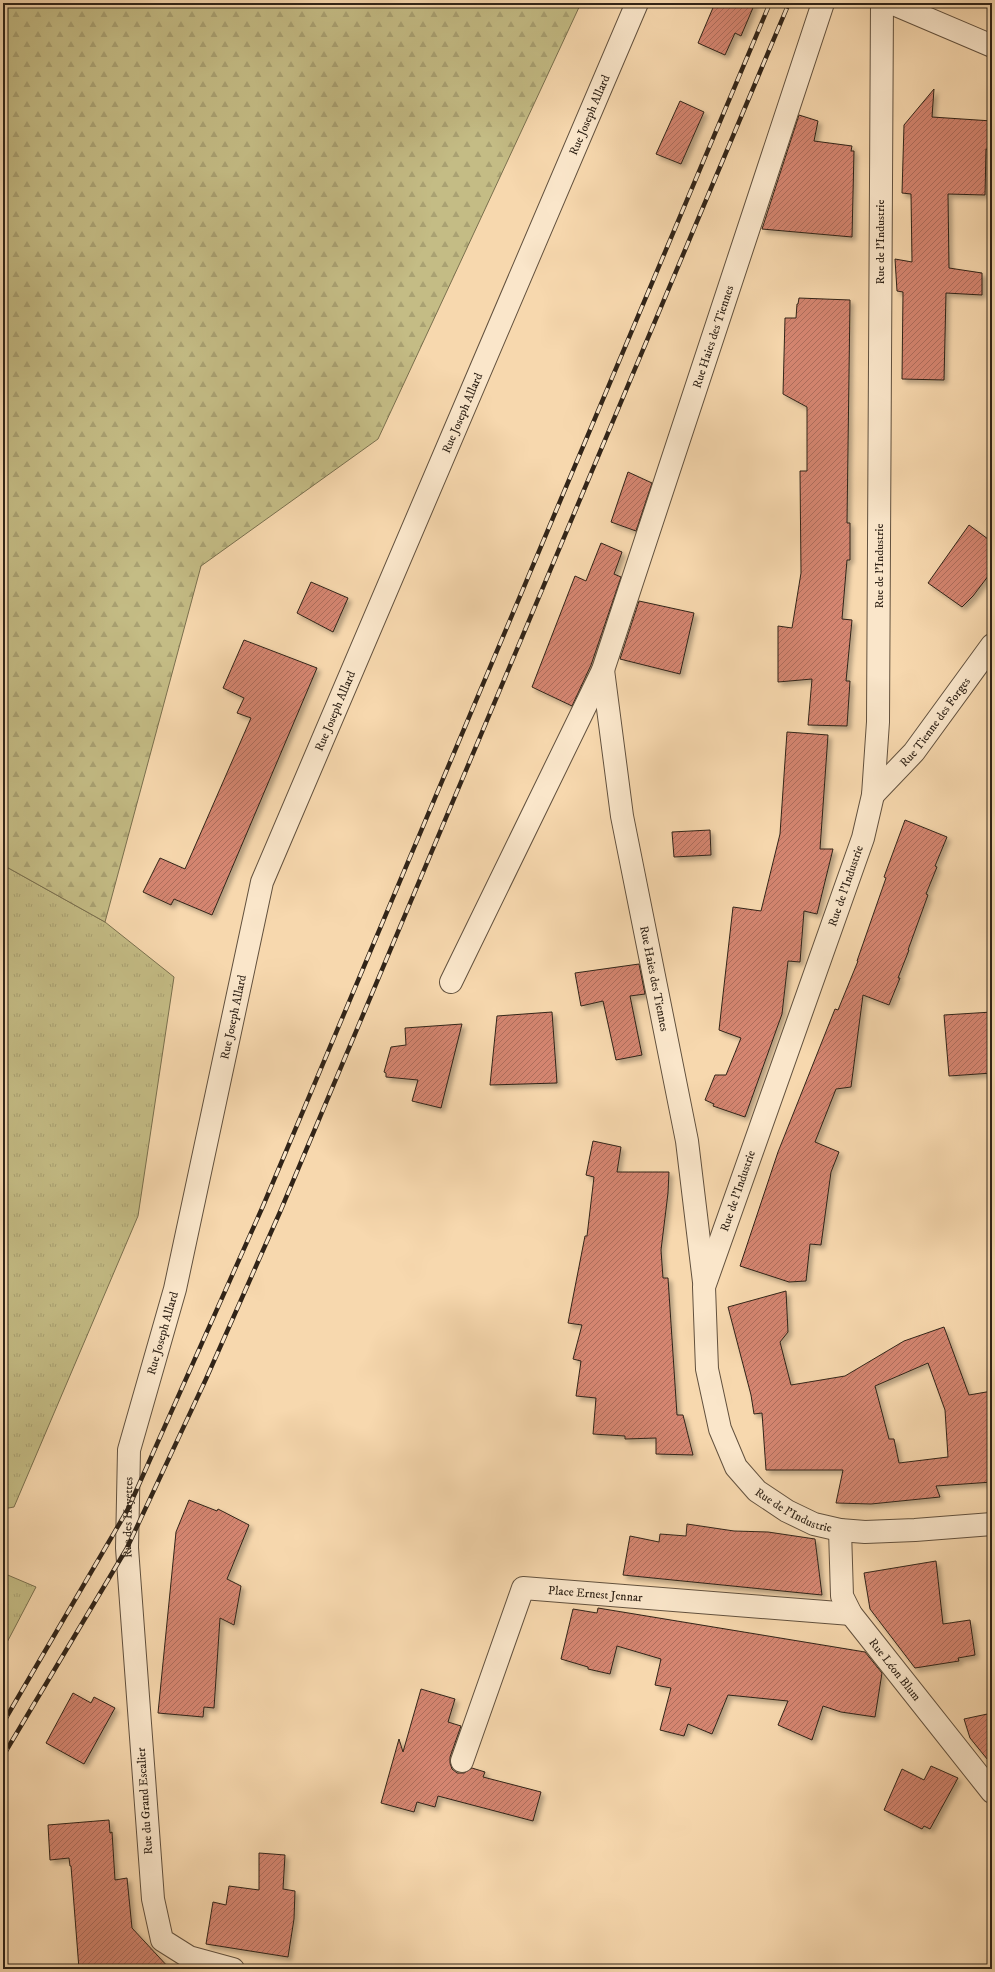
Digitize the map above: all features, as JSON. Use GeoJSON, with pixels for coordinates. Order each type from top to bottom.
{"type":"FeatureCollection","features":[{"type":"Feature","properties":{"kind":"street","name":"Rue Joseph Allard"},"geometry":{"type":"LineString","coordinates":[[129,1450],[175,1289],[262,882],[637,3]]}},
{"type":"Feature","properties":{"kind":"street","name":"Rue Haies des Tiennes"},"geometry":{"type":"LineString","coordinates":[[451,982],[603,670],[823,3]]}},
{"type":"Feature","properties":{"kind":"street","name":"Rue de l'Industrie"},"geometry":{"type":"LineString","coordinates":[[882,3],[878,722],[874,795],[863,838],[704,1287],[707,1369],[720,1428],[736,1467],[757,1490],[787,1510],[814,1524],[840,1530],[865,1532],[992,1524]]}},
{"type":"Feature","properties":{"kind":"street"},"geometry":{"type":"LineString","coordinates":[[890,3],[992,46]]}},
{"type":"Feature","properties":{"kind":"street","name":"Rue Tienne des Forges"},"geometry":{"type":"LineString","coordinates":[[874,795],[914,752],[992,645]]}},
{"type":"Feature","properties":{"kind":"street","name":"Rue Haies des Tiennes"},"geometry":{"type":"LineString","coordinates":[[603,670],[622,816],[688,1141],[704,1287]]}},
{"type":"Feature","properties":{"kind":"street","name":"Rue des Hayettes"},"geometry":{"type":"LineString","coordinates":[[129,1450],[127,1548],[129,1584]]}},
{"type":"Feature","properties":{"kind":"street","name":"Rue Léon Blum"},"geometry":{"type":"LineString","coordinates":[[840,1530],[842,1596],[851,1614],[992,1792]]}},
{"type":"Feature","properties":{"kind":"street","name":"Rue du Grand Escalier"},"geometry":{"type":"LineString","coordinates":[[129,1584],[153,1899],[162,1940],[189,1957],[233,1969]]}},
{"type":"Feature","properties":{"kind":"street","name":"Place Ernest Jennar"},"geometry":{"type":"LineString","coordinates":[[462,1760],[523,1588],[851,1614]]}},
{"type":"Feature","properties":{"kind":"green space"},"geometry":{"type":"Polygon","coordinates":[[[3,3],[581,3],[378,439],[201,566],[105,922],[3,865],[3,3]]]}},
{"type":"Feature","properties":{"kind":"green space"},"geometry":{"type":"Polygon","coordinates":[[[3,865],[105,922],[174,977],[138,1216],[14,1507],[3,1509],[3,865]]]}},
{"type":"Feature","properties":{"kind":"green space"},"geometry":{"type":"Polygon","coordinates":[[[3,1573],[36,1587],[3,1650],[3,1573]]]}},
{"type":"Feature","properties":{"kind":"building"},"geometry":{"type":"Polygon","coordinates":[[[715,3],[755,3],[741,36],[735,33],[725,55],[698,43],[715,3]]]}},
{"type":"Feature","properties":{"kind":"building"},"geometry":{"type":"Polygon","coordinates":[[[934,89],[932,117],[992,121],[992,150],[986,149],[985,195],[948,194],[949,268],[982,273],[982,295],[946,293],[944,380],[902,379],[903,292],[897,291],[895,259],[912,262],[911,194],[902,193],[904,125],[934,89]]]}},
{"type":"Feature","properties":{"kind":"building"},"geometry":{"type":"Polygon","coordinates":[[[680,101],[704,112],[681,164],[656,154],[680,101]]]}},
{"type":"Feature","properties":{"kind":"building"},"geometry":{"type":"Polygon","coordinates":[[[799,115],[818,121],[814,141],[852,146],[851,151],[854,151],[852,237],[762,229],[799,115]]]}},
{"type":"Feature","properties":{"kind":"building"},"geometry":{"type":"Polygon","coordinates":[[[799,298],[850,300],[847,523],[850,523],[850,560],[847,560],[842,619],[852,620],[846,681],[850,681],[847,726],[808,725],[812,679],[778,682],[778,626],[792,628],[801,573],[800,471],[807,471],[807,407],[783,394],[785,318],[796,318],[799,298]]]}},
{"type":"Feature","properties":{"kind":"building"},"geometry":{"type":"Polygon","coordinates":[[[628,472],[652,483],[636,531],[611,522],[628,472]]]}},
{"type":"Feature","properties":{"kind":"building"},"geometry":{"type":"Polygon","coordinates":[[[969,525],[992,542],[992,571],[973,596],[962,607],[928,583],[969,525]]]}},
{"type":"Feature","properties":{"kind":"building"},"geometry":{"type":"Polygon","coordinates":[[[601,543],[622,552],[614,574],[621,577],[591,665],[572,706],[532,687],[575,576],[586,581],[601,543]]]}},
{"type":"Feature","properties":{"kind":"building"},"geometry":{"type":"Polygon","coordinates":[[[311,582],[348,598],[333,632],[297,613],[311,582]]]}},
{"type":"Feature","properties":{"kind":"building"},"geometry":{"type":"Polygon","coordinates":[[[639,601],[694,613],[680,674],[620,659],[639,601]]]}},
{"type":"Feature","properties":{"kind":"building"},"geometry":{"type":"Polygon","coordinates":[[[244,640],[317,668],[212,915],[174,899],[171,905],[143,892],[160,858],[185,869],[251,718],[237,713],[244,698],[223,688],[244,640]]]}},
{"type":"Feature","properties":{"kind":"building"},"geometry":{"type":"Polygon","coordinates":[[[787,732],[828,735],[820,849],[833,849],[817,914],[804,911],[800,962],[788,961],[782,1014],[745,1117],[713,1106],[714,1104],[705,1100],[715,1075],[726,1075],[741,1038],[719,1030],[733,907],[761,911],[780,834],[787,732]]]}},
{"type":"Feature","properties":{"kind":"building"},"geometry":{"type":"Polygon","coordinates":[[[905,820],[947,837],[935,866],[937,867],[926,894],[928,895],[898,978],[900,978],[889,1005],[863,995],[851,1087],[836,1089],[815,1142],[839,1152],[831,1172],[821,1245],[810,1244],[806,1281],[789,1282],[740,1266],[778,1152],[835,1009],[838,1010],[858,961],[886,878],[884,877],[905,820]]]}},
{"type":"Feature","properties":{"kind":"building"},"geometry":{"type":"Polygon","coordinates":[[[710,830],[711,855],[674,857],[672,832],[710,830]]]}},
{"type":"Feature","properties":{"kind":"building"},"geometry":{"type":"Polygon","coordinates":[[[639,964],[645,994],[630,996],[642,1055],[616,1060],[603,1001],[581,1006],[575,973],[639,964]]]}},
{"type":"Feature","properties":{"kind":"building"},"geometry":{"type":"Polygon","coordinates":[[[552,1012],[557,1083],[490,1085],[497,1016],[552,1012]]]}},
{"type":"Feature","properties":{"kind":"building"},"geometry":{"type":"Polygon","coordinates":[[[992,1012],[992,1073],[949,1076],[944,1015],[992,1012]]]}},
{"type":"Feature","properties":{"kind":"building"},"geometry":{"type":"Polygon","coordinates":[[[462,1024],[441,1108],[412,1101],[418,1080],[386,1077],[386,1073],[384,1072],[391,1047],[406,1045],[405,1028],[462,1024]]]}},
{"type":"Feature","properties":{"kind":"building"},"geometry":{"type":"Polygon","coordinates":[[[593,1141],[621,1147],[617,1172],[669,1172],[661,1250],[663,1278],[668,1278],[677,1415],[683,1415],[693,1455],[656,1454],[656,1438],[625,1439],[625,1436],[593,1434],[596,1398],[576,1396],[581,1361],[573,1359],[582,1325],[568,1323],[585,1236],[587,1236],[594,1177],[586,1175],[593,1141]]]}},
{"type":"Feature","properties":{"kind":"building"},"geometry":{"type":"Polygon","coordinates":[[[786,1291],[788,1332],[780,1342],[791,1385],[845,1376],[904,1341],[944,1327],[969,1395],[992,1391],[992,1482],[936,1486],[940,1497],[871,1504],[836,1503],[843,1470],[766,1470],[762,1413],[754,1414],[751,1395],[728,1307],[786,1291]],[[928,1363],[875,1386],[889,1439],[894,1439],[899,1463],[948,1457],[945,1410],[928,1363]]]}},
{"type":"Feature","properties":{"kind":"building"},"geometry":{"type":"Polygon","coordinates":[[[189,1500],[217,1511],[218,1509],[249,1525],[227,1579],[241,1586],[234,1625],[220,1618],[214,1708],[204,1707],[203,1717],[158,1713],[176,1532],[189,1500]]]}},
{"type":"Feature","properties":{"kind":"building"},"geometry":{"type":"Polygon","coordinates":[[[687,1524],[734,1531],[768,1532],[815,1539],[822,1595],[623,1575],[630,1536],[659,1542],[660,1534],[686,1536],[687,1524]]]}},
{"type":"Feature","properties":{"kind":"building"},"geometry":{"type":"Polygon","coordinates":[[[936,1561],[943,1624],[970,1620],[975,1655],[958,1658],[959,1661],[915,1668],[870,1609],[864,1573],[936,1561]]]}},
{"type":"Feature","properties":{"kind":"building"},"geometry":{"type":"Polygon","coordinates":[[[598,1608],[865,1652],[882,1673],[875,1717],[841,1712],[823,1706],[812,1740],[778,1725],[788,1701],[728,1695],[712,1734],[688,1724],[684,1736],[660,1730],[671,1688],[655,1685],[661,1659],[617,1646],[610,1674],[588,1669],[588,1667],[561,1659],[573,1609],[597,1613],[598,1608]]]}},
{"type":"Feature","properties":{"kind":"building"},"geometry":{"type":"Polygon","coordinates":[[[421,1689],[455,1699],[448,1722],[461,1726],[450,1757],[452,1769],[457,1773],[464,1773],[472,1768],[485,1772],[483,1777],[541,1792],[533,1821],[438,1796],[435,1807],[417,1802],[414,1812],[381,1803],[399,1739],[403,1752],[421,1689]]]}},
{"type":"Feature","properties":{"kind":"building"},"geometry":{"type":"Polygon","coordinates":[[[73,1693],[91,1703],[94,1697],[115,1708],[84,1764],[46,1743],[73,1693]]]}},
{"type":"Feature","properties":{"kind":"building"},"geometry":{"type":"Polygon","coordinates":[[[992,1713],[992,1765],[970,1738],[964,1719],[992,1713]]]}},
{"type":"Feature","properties":{"kind":"building"},"geometry":{"type":"Polygon","coordinates":[[[931,1766],[958,1778],[930,1829],[924,1826],[922,1829],[884,1810],[902,1769],[924,1780],[931,1766]]]}},
{"type":"Feature","properties":{"kind":"building"},"geometry":{"type":"Polygon","coordinates":[[[109,1820],[110,1833],[112,1832],[115,1880],[127,1878],[132,1928],[170,1969],[79,1969],[71,1866],[69,1858],[50,1860],[48,1825],[109,1820]]]}},
{"type":"Feature","properties":{"kind":"building"},"geometry":{"type":"Polygon","coordinates":[[[259,1853],[285,1855],[283,1889],[295,1891],[294,1919],[288,1957],[206,1944],[213,1902],[226,1905],[229,1886],[259,1890],[259,1853]]]}},
{"type":"Feature","properties":{"kind":"railway"},"geometry":{"type":"LineString","coordinates":[[3,1723],[128,1509],[263,1206],[770,3]]}},
{"type":"Feature","properties":{"kind":"railway"},"geometry":{"type":"LineString","coordinates":[[3,1756],[127,1548],[206,1379],[280,1212],[789,3]]}}]}
